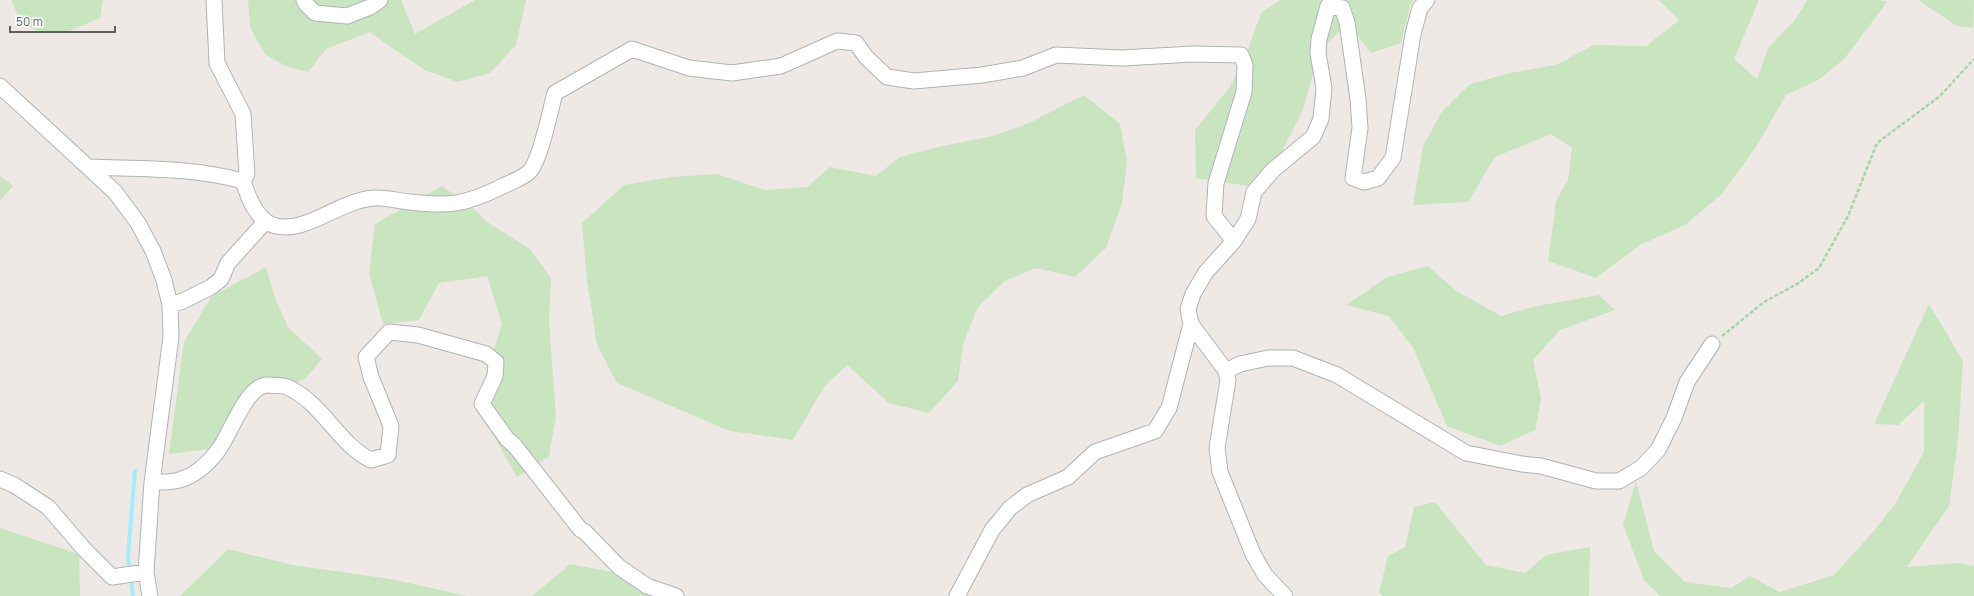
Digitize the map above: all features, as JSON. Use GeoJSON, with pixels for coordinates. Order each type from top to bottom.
{"type":"FeatureCollection","features":[{"type":"Feature","properties":{"kind":"street"},"geometry":{"type":"LineString","coordinates":[[214,0],[217,63],[244,114],[247,174],[242,181]]}},
{"type":"Feature","properties":{"kind":"street"},"geometry":{"type":"LineString","coordinates":[[304,0],[306,4],[316,13],[347,16],[370,7],[380,0]]}},
{"type":"Feature","properties":{"kind":"street"},"geometry":{"type":"LineString","coordinates":[[1285,596],[1265,575],[1253,554],[1220,472],[1217,448],[1228,380],[1226,371],[1218,363],[1191,324],[1188,308],[1206,272],[1234,241],[1248,219],[1254,192],[1273,170],[1313,137],[1321,119],[1324,88],[1318,53],[1319,39],[1328,6],[1342,8],[1347,22],[1358,99],[1360,128],[1353,178],[1364,182],[1378,178],[1393,158],[1413,34],[1420,8],[1427,0]]}},
{"type":"Feature","properties":{"kind":"street"},"geometry":{"type":"LineString","coordinates":[[242,181],[252,203],[265,222],[285,227],[298,225],[353,202],[374,198],[453,205],[480,198],[530,172],[541,146],[555,93],[632,48],[689,68],[732,73],[781,66],[837,41],[856,43],[866,57],[887,77],[914,81],[982,75],[1023,68],[1056,55],[1122,58],[1193,54],[1241,55],[1246,65],[1244,92],[1216,183],[1214,216],[1234,241]]}},
{"type":"Feature","properties":{"kind":"street"},"geometry":{"type":"LineString","coordinates":[[0,86],[90,167],[115,192],[138,223],[153,250],[164,280],[170,305],[171,337],[152,482],[146,572],[150,596]]}},
{"type":"Feature","properties":{"kind":"street"},"geometry":{"type":"LineString","coordinates":[[90,167],[181,170],[200,172],[242,181]]}},
{"type":"Feature","properties":{"kind":"street"},"geometry":{"type":"LineString","coordinates":[[170,305],[183,301],[211,287],[221,279],[228,263],[265,222]]}},
{"type":"Feature","properties":{"kind":"street"},"geometry":{"type":"LineString","coordinates":[[957,596],[992,530],[1010,508],[1027,495],[1068,477],[1095,452],[1155,431],[1169,408],[1191,324]]}},
{"type":"Feature","properties":{"kind":"street"},"geometry":{"type":"LineString","coordinates":[[152,482],[182,479],[202,468],[219,449],[252,392],[264,385],[287,387],[307,400],[361,455],[372,460],[388,455],[391,426],[371,377],[366,357],[389,332],[418,335],[486,354],[496,362],[495,376],[482,404],[507,439],[515,446],[580,529],[585,532],[619,568],[647,586],[676,596]]}},
{"type":"Feature","properties":{"kind":"street"},"geometry":{"type":"LineString","coordinates":[[1226,371],[1240,364],[1268,358],[1293,358],[1337,375],[1466,453],[1522,464],[1541,466],[1596,481],[1619,481],[1642,468],[1658,450],[1674,418],[1687,382],[1712,344]]}},
{"type":"Feature","properties":{"kind":"street"},"geometry":{"type":"LineString","coordinates":[[0,479],[14,485],[48,507],[84,548],[112,576],[146,572]]}},
{"type":"Feature","properties":{"kind":"path"},"geometry":{"type":"LineString","coordinates":[[1712,344],[1764,302],[1798,284],[1819,268],[1848,216],[1877,143],[1940,96],[1974,59]]}},
{"type":"Feature","properties":{"kind":"green space"},"geometry":{"type":"Polygon","coordinates":[[[11,0],[103,0],[100,18],[64,33],[38,31],[21,22],[11,0]]]}},
{"type":"Feature","properties":{"kind":"green space"},"geometry":{"type":"Polygon","coordinates":[[[248,0],[401,0],[415,34],[475,0],[526,0],[516,45],[490,73],[458,82],[424,70],[370,32],[326,49],[308,72],[288,67],[266,55],[250,28],[248,0]]]}},
{"type":"Feature","properties":{"kind":"green space"},"geometry":{"type":"Polygon","coordinates":[[[1281,0],[1414,0],[1411,3],[1401,43],[1371,53],[1348,23],[1319,51],[1303,110],[1281,153],[1249,186],[1196,178],[1195,130],[1229,88],[1244,60],[1261,13],[1281,0]]]}},
{"type":"Feature","properties":{"kind":"green space"},"geometry":{"type":"Polygon","coordinates":[[[1656,0],[1759,0],[1734,59],[1757,79],[1768,48],[1795,20],[1807,0],[1880,0],[1887,2],[1845,58],[1820,79],[1786,95],[1756,147],[1722,194],[1685,225],[1640,245],[1596,278],[1548,261],[1556,201],[1568,180],[1572,148],[1551,134],[1495,157],[1468,202],[1413,205],[1423,146],[1441,113],[1470,84],[1510,73],[1556,65],[1594,45],[1646,46],[1679,20],[1660,1],[1656,0]]]}},
{"type":"Feature","properties":{"kind":"green space"},"geometry":{"type":"Polygon","coordinates":[[[1918,0],[1974,0],[1973,28],[1957,26],[1918,0]]]}},
{"type":"Feature","properties":{"kind":"green space"},"geometry":{"type":"Polygon","coordinates":[[[1084,95],[1120,124],[1127,161],[1122,203],[1106,248],[1075,277],[1036,268],[1005,281],[978,307],[963,344],[958,381],[929,413],[889,403],[847,365],[824,387],[793,440],[730,431],[617,383],[597,345],[587,281],[582,223],[624,185],[671,177],[717,174],[765,190],[807,187],[830,167],[876,176],[900,157],[938,147],[993,136],[1029,123],[1084,95]]]}},
{"type":"Feature","properties":{"kind":"green space"},"geometry":{"type":"Polygon","coordinates":[[[0,176],[13,186],[0,201],[0,176]]]}},
{"type":"Feature","properties":{"kind":"green space"},"geometry":{"type":"Polygon","coordinates":[[[442,186],[476,211],[490,224],[530,249],[551,278],[549,321],[556,416],[549,456],[517,477],[489,427],[485,377],[502,324],[487,276],[439,283],[419,320],[383,324],[369,274],[375,224],[442,186]]]}},
{"type":"Feature","properties":{"kind":"green space"},"geometry":{"type":"Polygon","coordinates":[[[1428,266],[1455,290],[1501,316],[1537,306],[1599,295],[1615,310],[1560,330],[1533,360],[1541,399],[1535,430],[1500,446],[1447,426],[1413,348],[1389,316],[1346,305],[1387,277],[1428,266]]]}},
{"type":"Feature","properties":{"kind":"green space"},"geometry":{"type":"Polygon","coordinates":[[[266,267],[275,298],[288,327],[322,359],[305,379],[249,400],[225,447],[169,454],[184,342],[211,297],[266,267]]]}},
{"type":"Feature","properties":{"kind":"green space"},"geometry":{"type":"Polygon","coordinates":[[[1929,304],[1963,361],[1958,441],[1949,506],[1907,567],[1958,563],[1974,566],[1974,596],[1660,596],[1644,580],[1623,525],[1636,481],[1654,551],[1685,582],[1731,588],[1750,576],[1780,592],[1834,575],[1873,532],[1895,504],[1924,452],[1924,401],[1898,425],[1874,424],[1929,304]]]}},
{"type":"Feature","properties":{"kind":"green space"},"geometry":{"type":"Polygon","coordinates":[[[1435,502],[1486,565],[1525,573],[1546,555],[1590,547],[1589,596],[1383,596],[1379,592],[1388,556],[1405,547],[1414,507],[1435,502]]]}},
{"type":"Feature","properties":{"kind":"green space"},"geometry":{"type":"Polygon","coordinates":[[[0,528],[79,554],[80,596],[0,596],[0,528]]]}},
{"type":"Feature","properties":{"kind":"green space"},"geometry":{"type":"Polygon","coordinates":[[[228,549],[293,565],[391,579],[467,596],[180,596],[228,549]]]}},
{"type":"Feature","properties":{"kind":"green space"},"geometry":{"type":"Polygon","coordinates":[[[570,564],[617,573],[672,596],[532,596],[570,564]]]}},
{"type":"Feature","properties":{"kind":"waterway"},"geometry":{"type":"LineString","coordinates":[[130,570],[128,556],[135,471]]}},
{"type":"Feature","properties":{"kind":"waterway"},"geometry":{"type":"LineString","coordinates":[[131,577],[133,596]]}}]}
